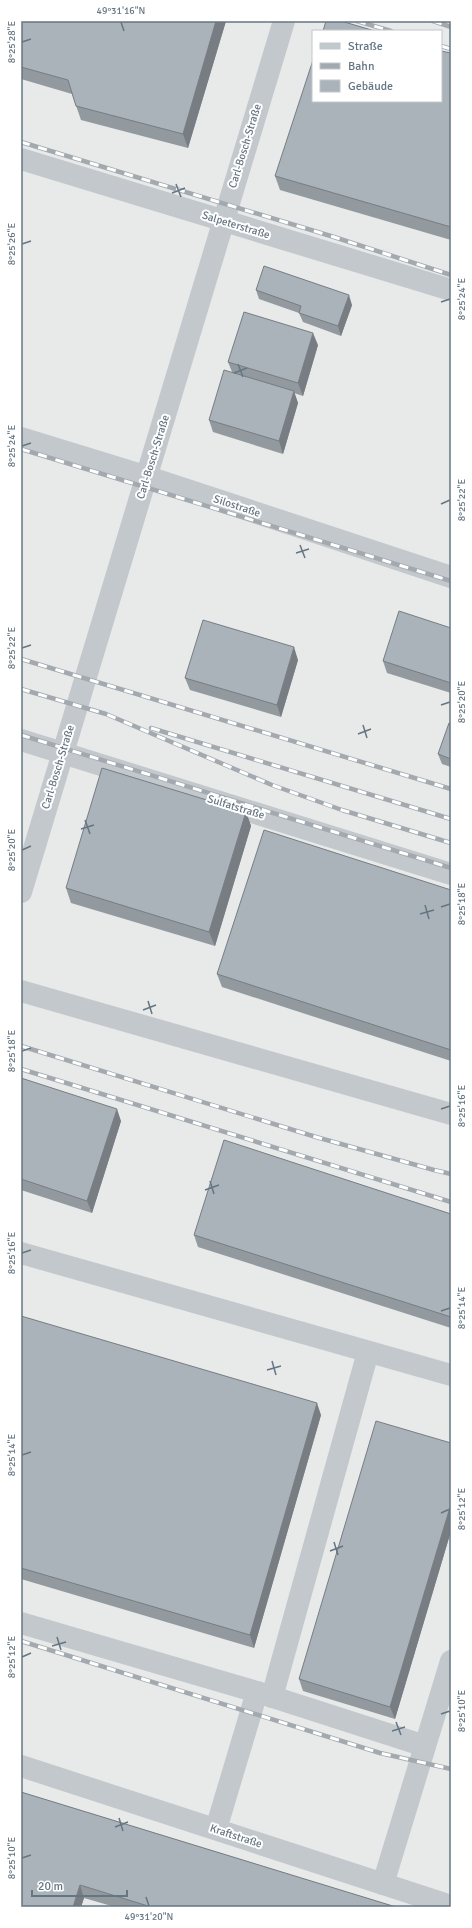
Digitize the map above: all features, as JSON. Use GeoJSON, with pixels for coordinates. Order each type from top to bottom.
{"type":"FeatureCollection","features":[{"type":"Feature","properties":{"kind":"street","name":"Carl-Bosch-Straße"},"geometry":{"type":"LineString","coordinates":[[21,892],[148,477],[223,221],[284,21]]}},
{"type":"Feature","properties":{"kind":"street","name":"Salpeterstraße"},"geometry":{"type":"LineString","coordinates":[[21,159],[451,290]]}},
{"type":"Feature","properties":{"kind":"street","name":"Silostraße"},"geometry":{"type":"LineString","coordinates":[[21,438],[148,477],[451,577]]}},
{"type":"Feature","properties":{"kind":"street","name":"Sulfatstraße"},"geometry":{"type":"LineString","coordinates":[[21,740],[451,874]]}},
{"type":"Feature","properties":{"kind":"street"},"geometry":{"type":"LineString","coordinates":[[21,991],[451,1114]]}},
{"type":"Feature","properties":{"kind":"street"},"geometry":{"type":"LineString","coordinates":[[21,1253],[451,1375]]}},
{"type":"Feature","properties":{"kind":"street"},"geometry":{"type":"LineString","coordinates":[[216,1829],[264,1695],[368,1352]]}},
{"type":"Feature","properties":{"kind":"street"},"geometry":{"type":"LineString","coordinates":[[21,1623],[264,1695],[425,1746]]}},
{"type":"Feature","properties":{"kind":"street"},"geometry":{"type":"LineString","coordinates":[[383,1884],[451,1661]]}},
{"type":"Feature","properties":{"kind":"street","name":"Kraftstraße"},"geometry":{"type":"LineString","coordinates":[[21,1766],[451,1906]]}},
{"type":"Feature","properties":{"kind":"shaded area"},"geometry":{"type":"Polygon","coordinates":[[[21,21],[451,21],[451,1907],[21,1907],[21,21]]]}},
{"type":"Feature","properties":{"kind":"building"},"geometry":{"type":"Polygon","coordinates":[[[21,21],[216,21],[183,134],[76,106],[68,80],[21,67],[21,21]]]}},
{"type":"Feature","properties":{"kind":"building"},"geometry":{"type":"Polygon","coordinates":[[[326,21],[341,21],[372,30],[323,30],[326,21]]]}},
{"type":"Feature","properties":{"kind":"building"},"geometry":{"type":"Polygon","coordinates":[[[442,51],[451,53],[451,227],[275,176],[312,63],[312,102],[442,102],[442,51]]]}},
{"type":"Feature","properties":{"kind":"building"},"geometry":{"type":"Polygon","coordinates":[[[264,266],[349,295],[338,326],[299,313],[301,306],[256,290],[264,266]]]}},
{"type":"Feature","properties":{"kind":"building"},"geometry":{"type":"Polygon","coordinates":[[[244,312],[313,333],[298,383],[228,362],[244,312]]]}},
{"type":"Feature","properties":{"kind":"building"},"geometry":{"type":"Polygon","coordinates":[[[224,370],[294,391],[279,441],[209,420],[224,370]]]}},
{"type":"Feature","properties":{"kind":"building"},"geometry":{"type":"Polygon","coordinates":[[[399,611],[451,628],[451,683],[383,661],[399,611]]]}},
{"type":"Feature","properties":{"kind":"building"},"geometry":{"type":"Polygon","coordinates":[[[203,620],[294,647],[277,705],[185,678],[203,620]]]}},
{"type":"Feature","properties":{"kind":"building"},"geometry":{"type":"Polygon","coordinates":[[[449,723],[451,724],[451,759],[438,754],[449,723]]]}},
{"type":"Feature","properties":{"kind":"building"},"geometry":{"type":"Polygon","coordinates":[[[102,768],[246,812],[209,932],[66,888],[102,768]]]}},
{"type":"Feature","properties":{"kind":"building"},"geometry":{"type":"Polygon","coordinates":[[[264,830],[451,890],[451,1050],[217,974],[264,830]]]}},
{"type":"Feature","properties":{"kind":"building"},"geometry":{"type":"Polygon","coordinates":[[[21,1078],[117,1109],[87,1201],[21,1179],[21,1078]]]}},
{"type":"Feature","properties":{"kind":"building"},"geometry":{"type":"Polygon","coordinates":[[[224,1140],[451,1214],[451,1317],[194,1235],[224,1140]]]}},
{"type":"Feature","properties":{"kind":"building"},"geometry":{"type":"Polygon","coordinates":[[[21,1316],[317,1403],[250,1635],[21,1568],[21,1316]]]}},
{"type":"Feature","properties":{"kind":"building"},"geometry":{"type":"Polygon","coordinates":[[[376,1421],[451,1443],[451,1504],[390,1707],[299,1679],[376,1421]]]}},
{"type":"Feature","properties":{"kind":"building"},"geometry":{"type":"Polygon","coordinates":[[[21,1792],[396,1907],[148,1907],[80,1885],[73,1907],[21,1907],[21,1792]]]}},
{"type":"Feature","properties":{"kind":"railway"},"geometry":{"type":"LineString","coordinates":[[357,21],[388,30]]}},
{"type":"Feature","properties":{"kind":"railway"},"geometry":{"type":"LineString","coordinates":[[433,21],[451,27]]}},
{"type":"Feature","properties":{"kind":"railway"},"geometry":{"type":"LineString","coordinates":[[442,46],[451,49]]}},
{"type":"Feature","properties":{"kind":"railway"},"geometry":{"type":"LineString","coordinates":[[21,142],[334,237],[451,275]]}},
{"type":"Feature","properties":{"kind":"railway"},"geometry":{"type":"LineString","coordinates":[[21,449],[451,581]]}},
{"type":"Feature","properties":{"kind":"railway"},"geometry":{"type":"LineString","coordinates":[[21,659],[451,789]]}},
{"type":"Feature","properties":{"kind":"railway"},"geometry":{"type":"LineString","coordinates":[[21,689],[106,714],[272,785],[342,810],[451,843]]}},
{"type":"Feature","properties":{"kind":"railway"},"geometry":{"type":"LineString","coordinates":[[151,728],[451,819]]}},
{"type":"Feature","properties":{"kind":"railway"},"geometry":{"type":"LineString","coordinates":[[21,735],[451,868]]}},
{"type":"Feature","properties":{"kind":"railway"},"geometry":{"type":"LineString","coordinates":[[21,1046],[316,1137],[451,1174]]}},
{"type":"Feature","properties":{"kind":"railway"},"geometry":{"type":"LineString","coordinates":[[21,1069],[451,1202]]}},
{"type":"Feature","properties":{"kind":"railway"},"geometry":{"type":"LineString","coordinates":[[21,1641],[380,1753],[451,1769]]}}]}
